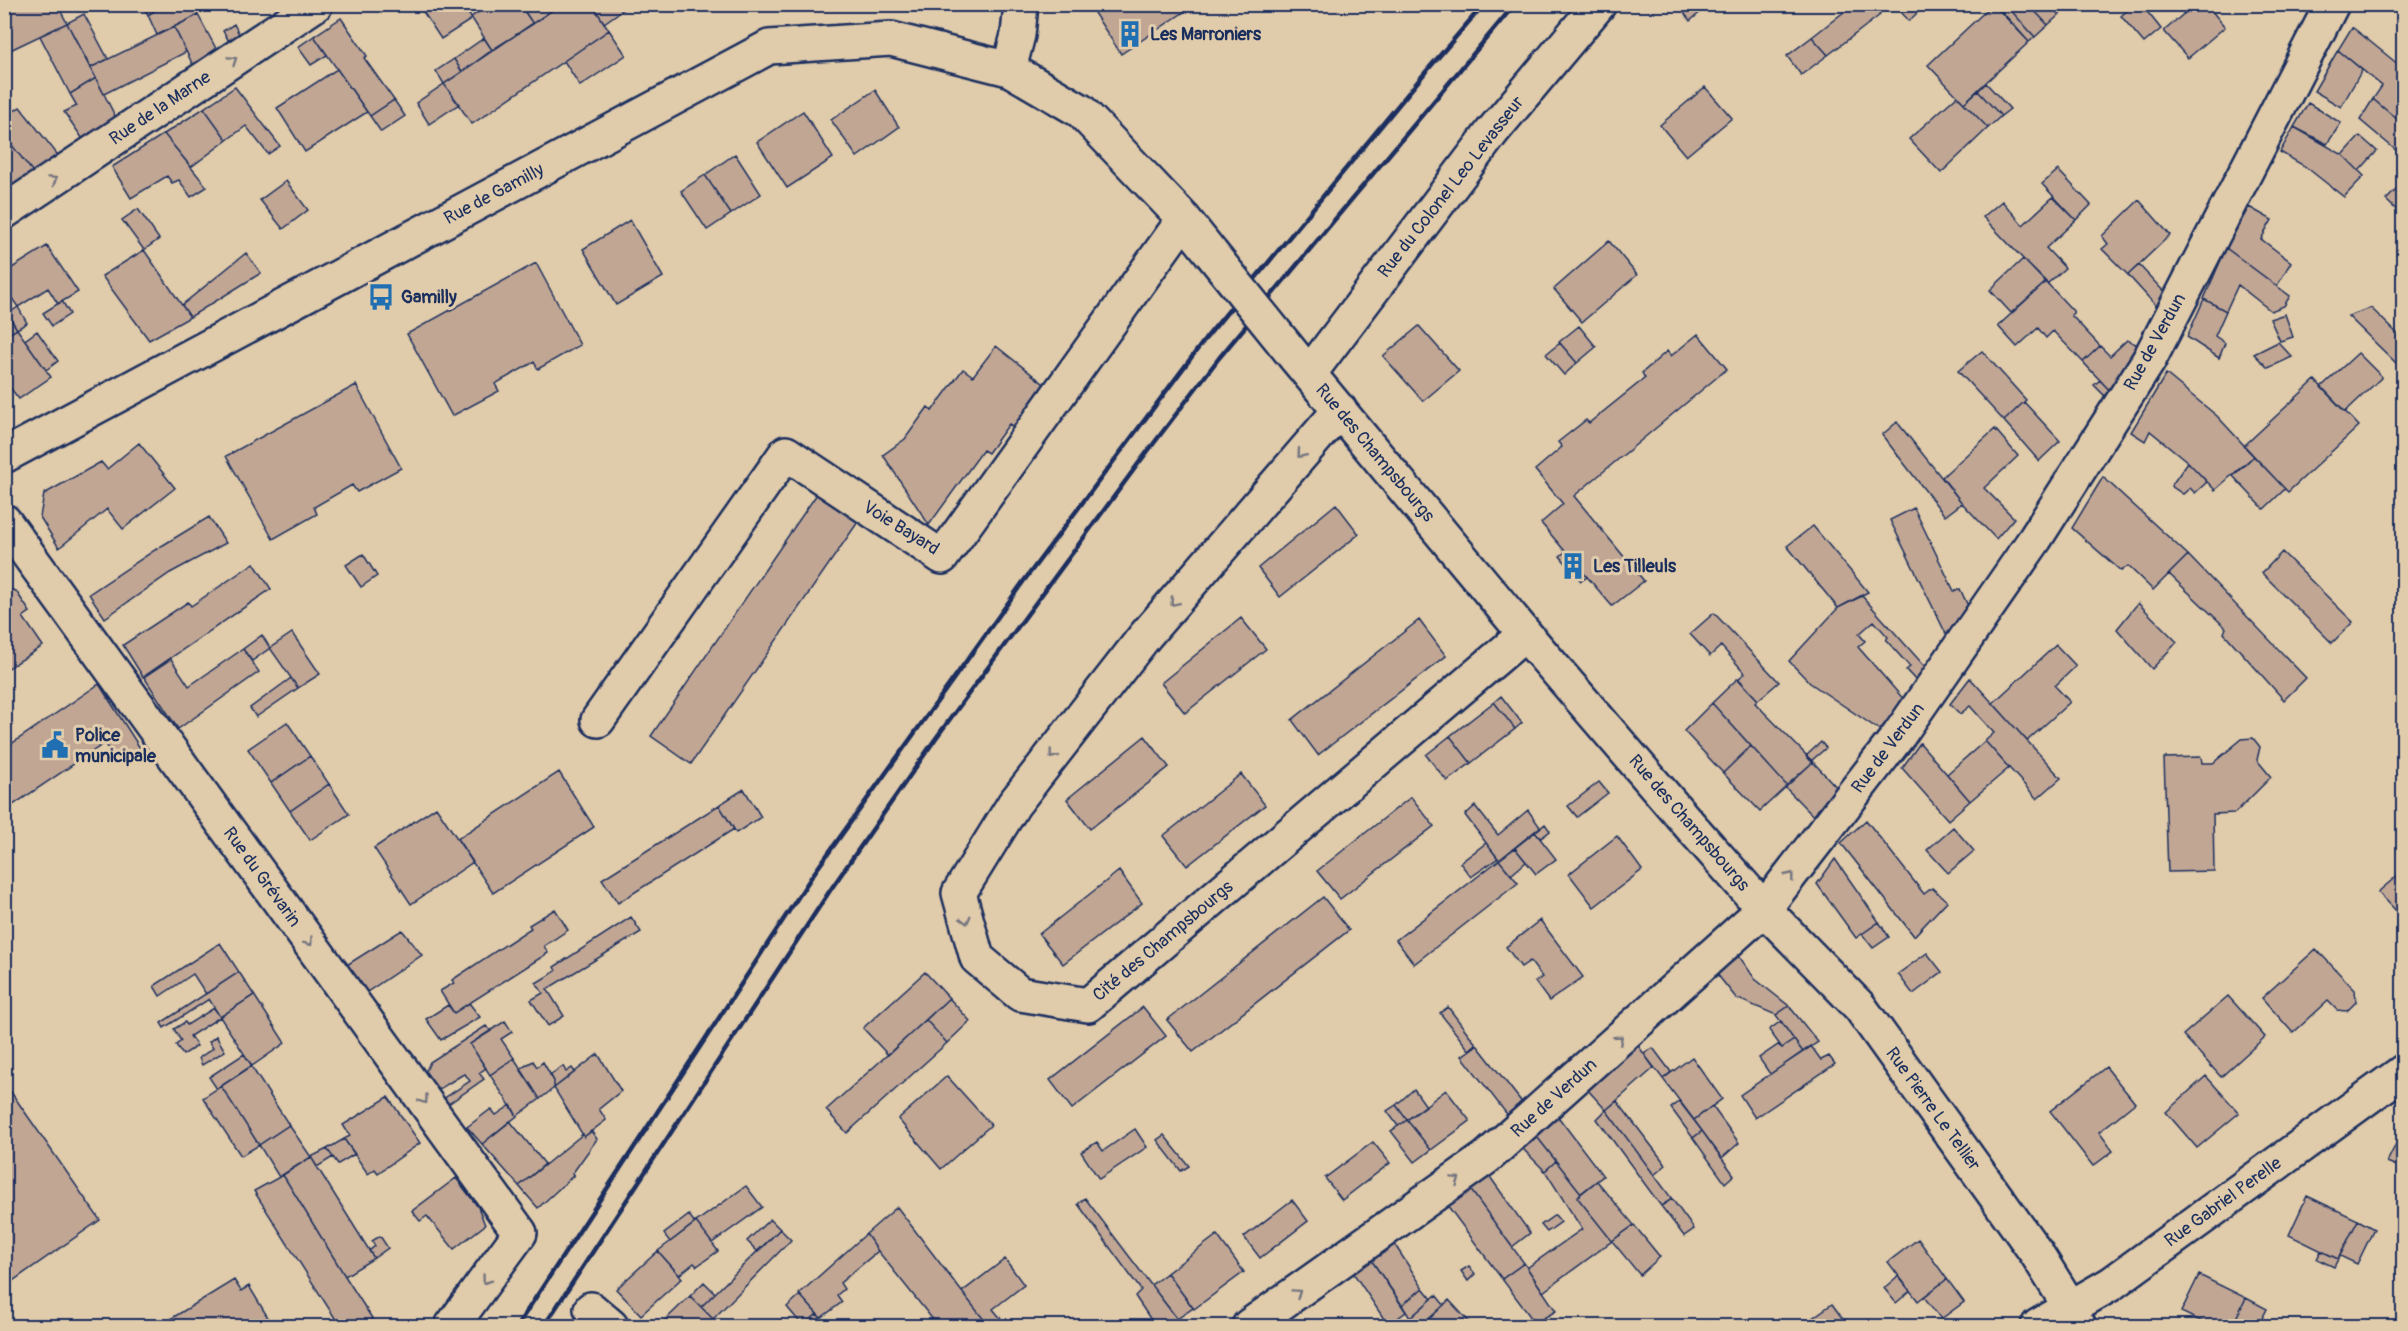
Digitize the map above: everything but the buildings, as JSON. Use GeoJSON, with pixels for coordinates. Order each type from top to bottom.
{"type":"FeatureCollection","features":[{"type":"Feature","properties":{"kind":"street","name":"Rue de la Marne"},"geometry":{"type":"LineString","coordinates":[[4,212],[316,4]]}},
{"type":"Feature","properties":{"kind":"street"},"geometry":{"type":"LineString","coordinates":[[1009,69],[1018,35],[1021,4]]}},
{"type":"Feature","properties":{"kind":"street","name":"Rue du Colonel Leo Levasseur"},"geometry":{"type":"LineString","coordinates":[[1302,366],[1599,4]]}},
{"type":"Feature","properties":{"kind":"street","name":"Rue de Verdun"},"geometry":{"type":"LineString","coordinates":[[1249,1326],[1487,1157],[1764,909],[1899,735],[2036,539],[2149,360],[2332,4]]}},
{"type":"Feature","properties":{"kind":"street","name":"Rue de Gamilly"},"geometry":{"type":"LineString","coordinates":[[4,456],[769,47],[891,39],[1009,69]]}},
{"type":"Feature","properties":{"kind":"street","name":"Rue des Champsbourgs"},"geometry":{"type":"LineString","coordinates":[[1009,69],[1081,111],[1184,219],[1302,366],[1526,634],[1764,909]]}},
{"type":"Feature","properties":{"kind":"street","name":"Voie Bayard"},"geometry":{"type":"LineString","coordinates":[[598,720],[786,453],[942,556],[1184,219]]}},
{"type":"Feature","properties":{"kind":"street","name":"Cité des Champsbourgs"},"geometry":{"type":"LineString","coordinates":[[1340,410],[1145,636],[1014,804],[959,893],[977,958],[1020,994],[1088,1005],[1526,634]]}},
{"type":"Feature","properties":{"kind":"street","name":"Rue du Grévarin"},"geometry":{"type":"LineString","coordinates":[[4,521],[520,1233],[452,1326]]}},
{"type":"Feature","properties":{"kind":"street","name":"Rue Pierre Le Tellier"},"geometry":{"type":"LineString","coordinates":[[1764,909],[1860,1007],[2037,1254],[2074,1317]]}},
{"type":"Feature","properties":{"kind":"street","name":"Rue Gabriel Perelle"},"geometry":{"type":"LineString","coordinates":[[2038,1326],[2074,1317],[2111,1284],[2403,1071]]}},
{"type":"Feature","properties":{"kind":"railway"},"geometry":{"type":"LineString","coordinates":[[517,1326],[812,876],[1023,582],[1206,338],[1484,4]]}},
{"type":"Feature","properties":{"kind":"railway"},"geometry":{"type":"LineString","coordinates":[[544,1326],[831,889],[936,738],[1219,358],[1515,4]]}},
{"type":"Feature","properties":{"kind":"place","name":"Les Marroniers"},"geometry":{"type":"Point","coordinates":[1130,34]}},
{"type":"Feature","properties":{"kind":"place","name":"Gamilly"},"geometry":{"type":"Point","coordinates":[381,297]}},
{"type":"Feature","properties":{"kind":"place","name":"Les Tilleuls"},"geometry":{"type":"Point","coordinates":[1573,566]}},
{"type":"Feature","properties":{"kind":"place","name":"Police municipale"},"geometry":{"type":"Point","coordinates":[55,745]}}]}
